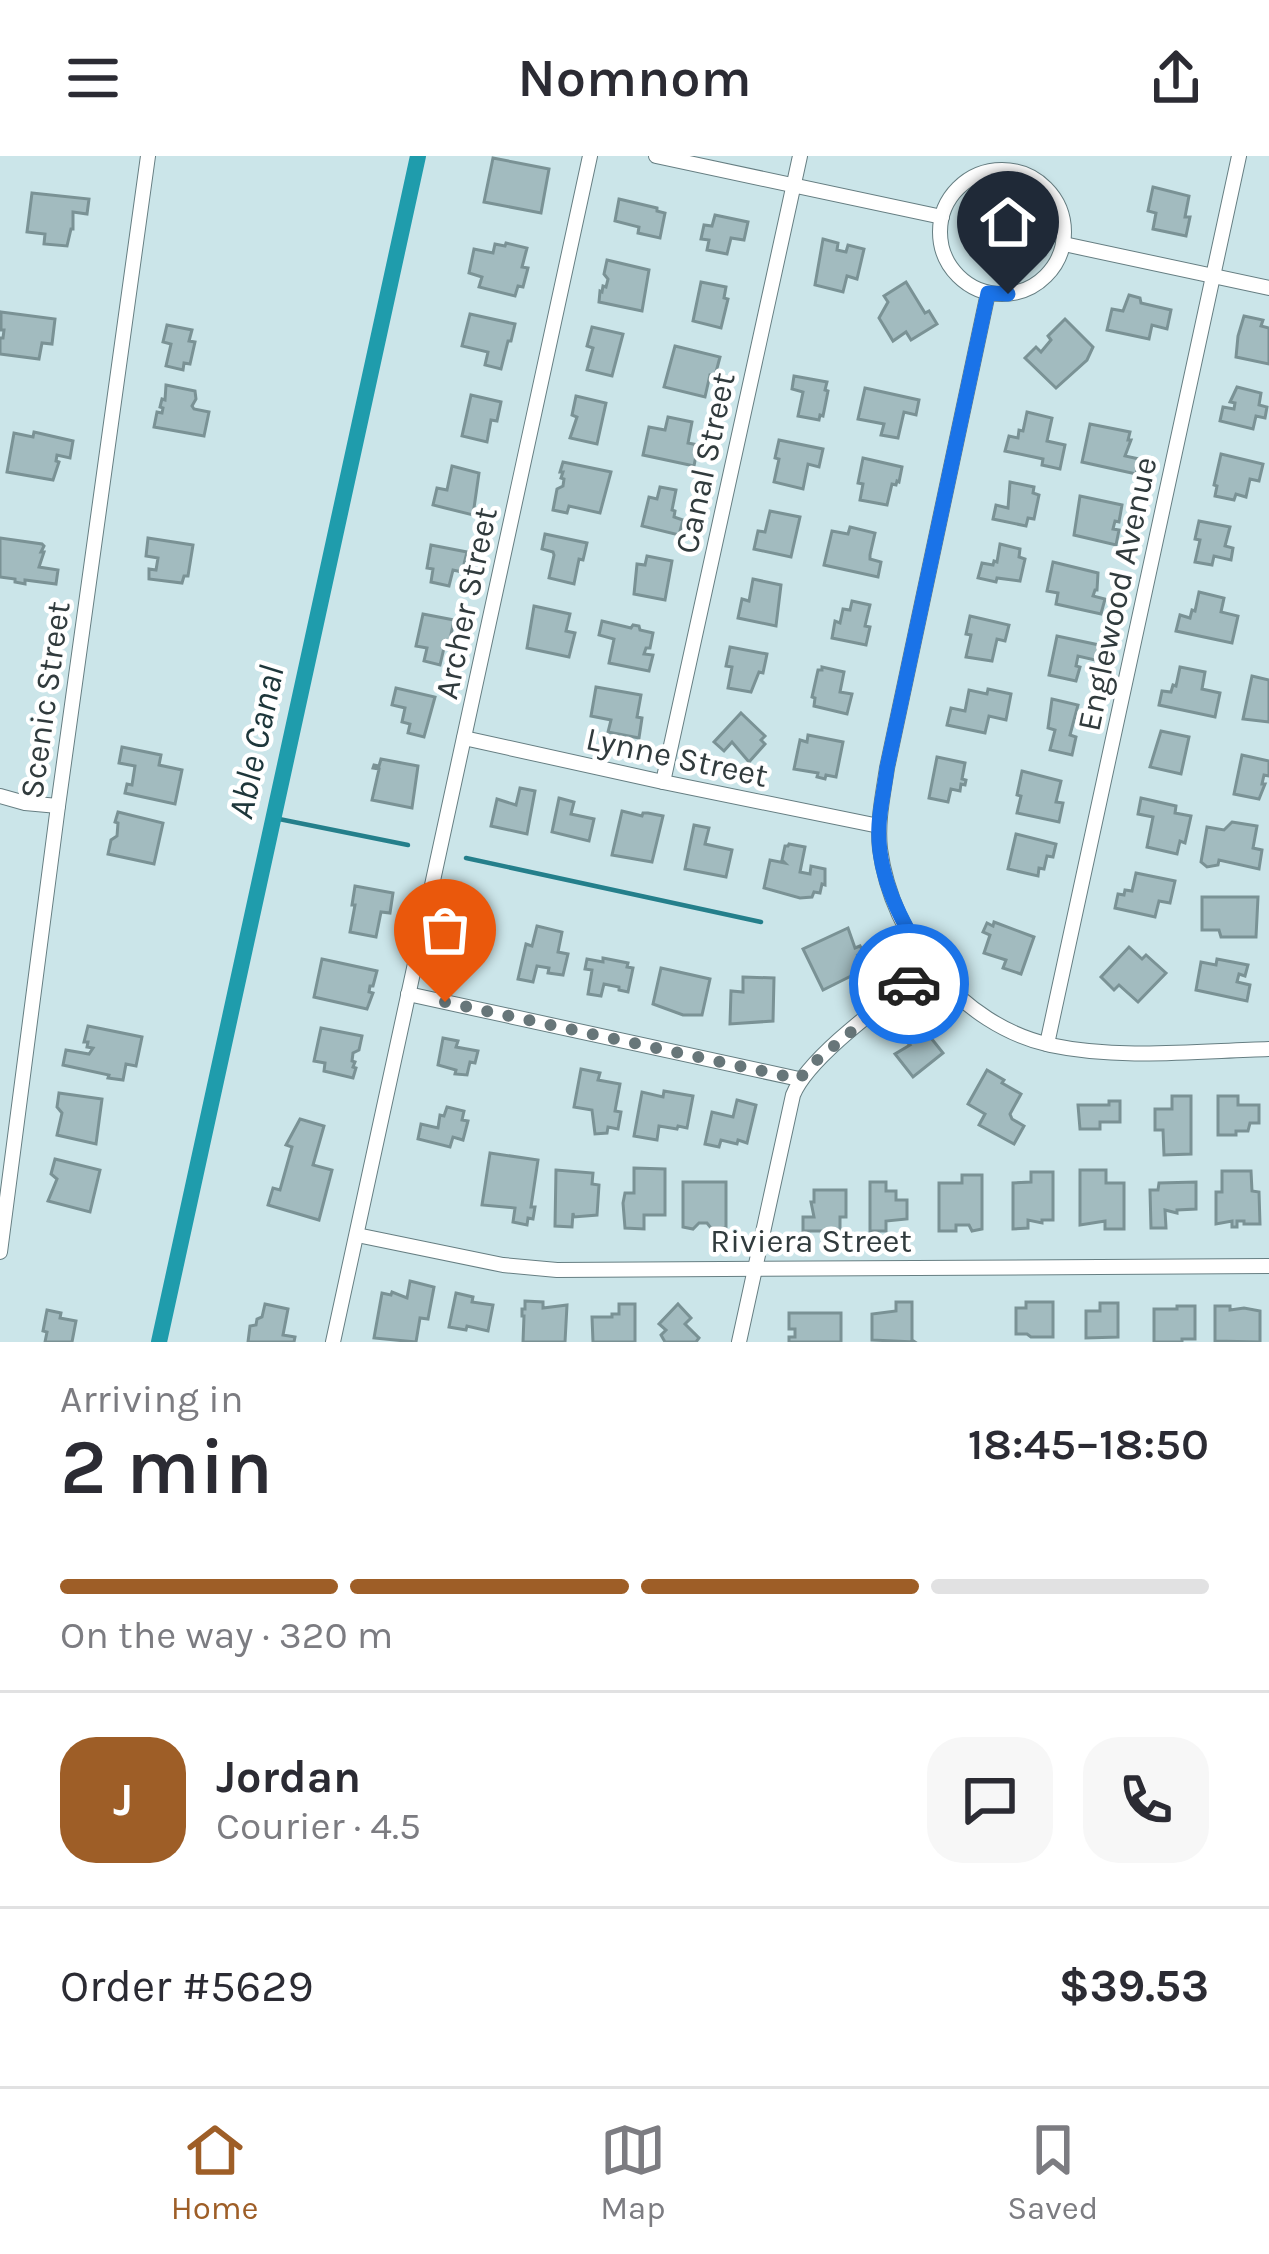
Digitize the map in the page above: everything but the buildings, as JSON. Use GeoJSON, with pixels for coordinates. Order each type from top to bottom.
{"type":"FeatureCollection","features":[{"type":"Feature","properties":{"kind":"street","name":"Scenic Street"},"geometry":{"type":"LineString","coordinates":[[0,1252],[148,156]]}},
{"type":"Feature","properties":{"kind":"street","name":"Archer Street"},"geometry":{"type":"LineString","coordinates":[[333,1342],[590,156]]}},
{"type":"Feature","properties":{"kind":"street"},"geometry":{"type":"LineString","coordinates":[[656,156],[941,217]]}},
{"type":"Feature","properties":{"kind":"street","name":"Canal Street"},"geometry":{"type":"LineString","coordinates":[[663,782],[800,156]]}},
{"type":"Feature","properties":{"kind":"street","name":"Englewood Avenue"},"geometry":{"type":"LineString","coordinates":[[1047,1044],[1239,156]]}},
{"type":"Feature","properties":{"kind":"street"},"geometry":{"type":"LineString","coordinates":[[1016,163],[1048,189],[1059,205],[1064,244],[1057,263],[1027,289],[988,293],[970,285],[945,256],[941,217],[961,185],[977,174],[1016,163]]}},
{"type":"Feature","properties":{"kind":"street"},"geometry":{"type":"LineString","coordinates":[[1064,244],[1269,289]]}},
{"type":"Feature","properties":{"kind":"street"},"geometry":{"type":"LineString","coordinates":[[988,293],[887,768],[879,826],[891,893],[930,967],[984,1016],[1025,1037],[1108,1052],[1269,1049]]}},
{"type":"Feature","properties":{"kind":"street","name":"Lynne Street"},"geometry":{"type":"LineString","coordinates":[[464,738],[879,826]]}},
{"type":"Feature","properties":{"kind":"street"},"geometry":{"type":"LineString","coordinates":[[0,796],[58,806]]}},
{"type":"Feature","properties":{"kind":"street"},"geometry":{"type":"LineString","coordinates":[[739,1342],[799,1079],[930,967]]}},
{"type":"Feature","properties":{"kind":"street"},"geometry":{"type":"LineString","coordinates":[[408,994],[799,1079]]}},
{"type":"Feature","properties":{"kind":"street","name":"Riviera Street"},"geometry":{"type":"LineString","coordinates":[[357,1234],[503,1265],[539,1268],[1269,1266]]}},
{"type":"Feature","properties":{"kind":"waterway","name":"Able Canal"},"geometry":{"type":"LineString","coordinates":[[159,1342],[418,156]]}},
{"type":"Feature","properties":{"kind":"waterway"},"geometry":{"type":"LineString","coordinates":[[274,818],[408,845]]}},
{"type":"Feature","properties":{"kind":"waterway"},"geometry":{"type":"LineString","coordinates":[[466,858],[761,922]]}},
{"type":"Feature","properties":{"kind":"way so far"},"geometry":{"type":"LineString","coordinates":[[445,1002],[799,1079],[909,984]]}},
{"type":"Feature","properties":{"kind":"route"},"geometry":{"type":"LineString","coordinates":[[909,984],[930,967],[899,915],[884,871],[879,826],[887,768],[988,293],[1008,294]]}}]}
